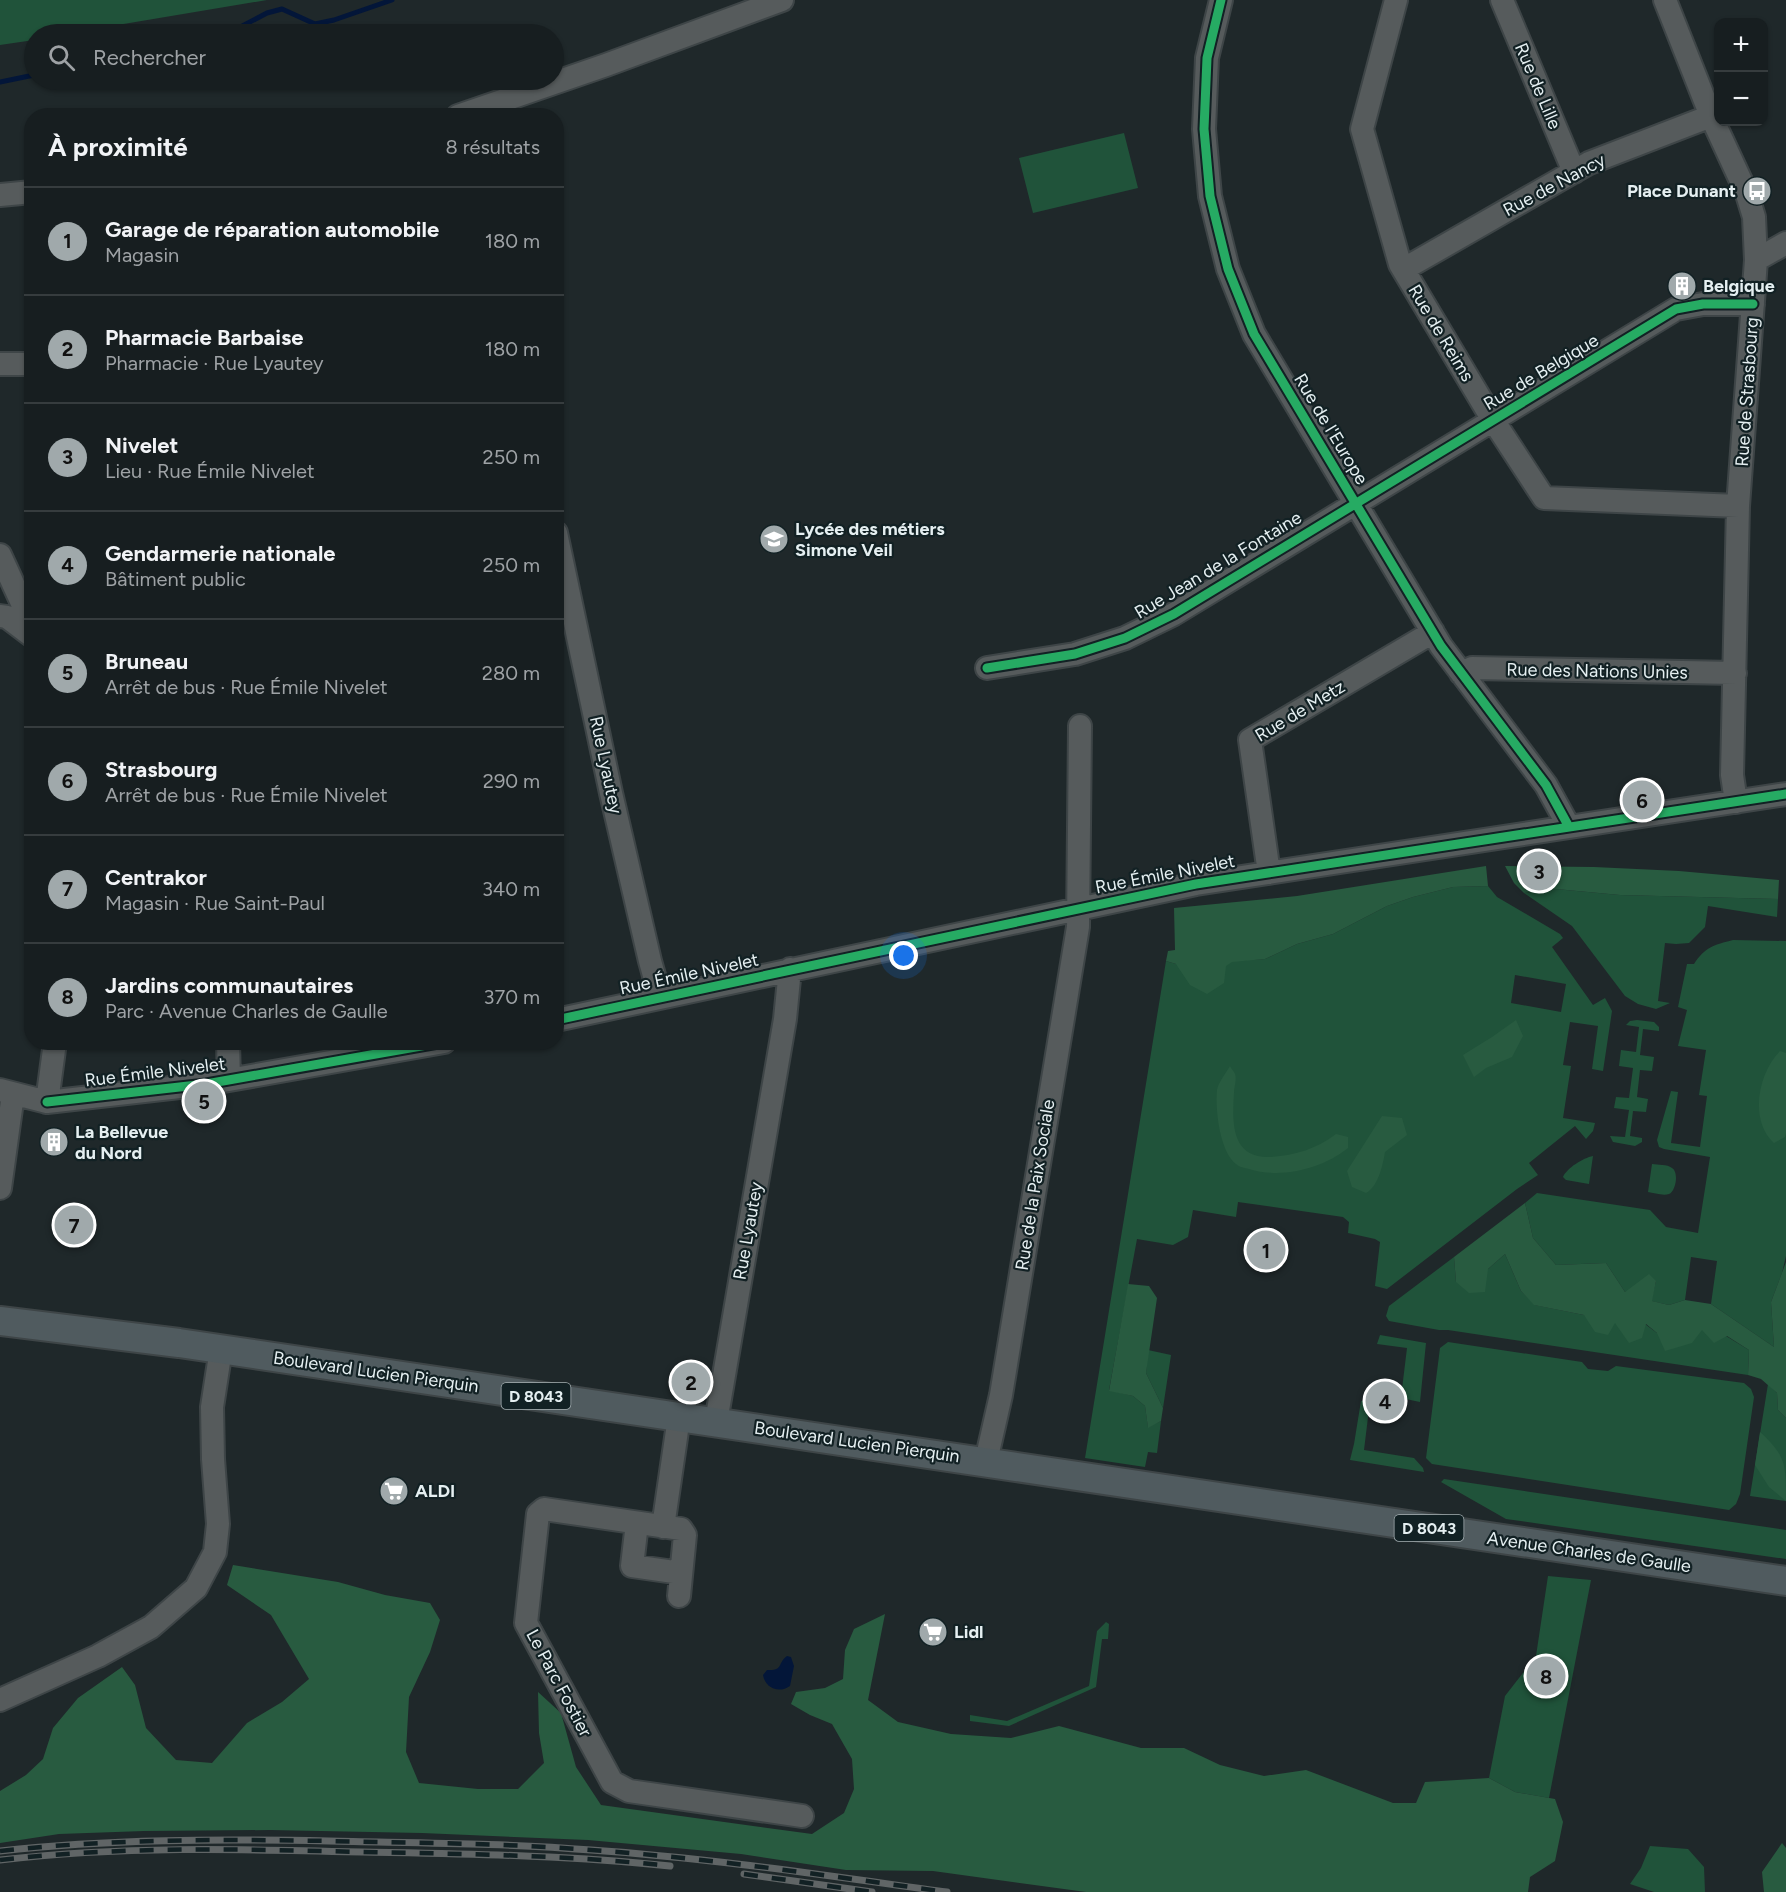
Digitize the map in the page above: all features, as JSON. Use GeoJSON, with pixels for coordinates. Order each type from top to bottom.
{"type":"FeatureCollection","features":[{"type":"Feature","properties":{"kind":"main road","name":"Boulevard Lucien Pierquin"},"geometry":{"type":"LineString","coordinates":[[0,1321],[221,1349],[1072,1475]]}},
{"type":"Feature","properties":{"kind":"main road","name":"Avenue Charles de Gaulle"},"geometry":{"type":"LineString","coordinates":[[1072,1475],[1786,1581]]}},
{"type":"Feature","properties":{"kind":"street"},"geometry":{"type":"LineString","coordinates":[[564,79],[782,0]]}},
{"type":"Feature","properties":{"kind":"street","name":"Rue de l'Europe"},"geometry":{"type":"LineString","coordinates":[[1221,0],[1207,58],[1204,129],[1210,196],[1228,269],[1254,334],[1433,632],[1461,673],[1546,785],[1569,827]]}},
{"type":"Feature","properties":{"kind":"street","name":"Rue de Reims"},"geometry":{"type":"LineString","coordinates":[[1396,0],[1362,129],[1400,264],[1493,420],[1544,498],[1738,507]]}},
{"type":"Feature","properties":{"kind":"street","name":"Rue de Lille"},"geometry":{"type":"LineString","coordinates":[[1502,0],[1574,172]]}},
{"type":"Feature","properties":{"kind":"street","name":"Rue de Strasbourg"},"geometry":{"type":"LineString","coordinates":[[1665,0],[1712,116],[1747,194],[1754,217],[1756,260],[1738,507],[1732,775],[1737,802]]}},
{"type":"Feature","properties":{"kind":"street"},"geometry":{"type":"LineString","coordinates":[[481,108],[533,90]]}},
{"type":"Feature","properties":{"kind":"street","name":"Rue de Nancy"},"geometry":{"type":"LineString","coordinates":[[1404,270],[1589,163],[1712,116]]}},
{"type":"Feature","properties":{"kind":"street"},"geometry":{"type":"LineString","coordinates":[[0,195],[24,193]]}},
{"type":"Feature","properties":{"kind":"street"},"geometry":{"type":"LineString","coordinates":[[1756,260],[1786,243]]}},
{"type":"Feature","properties":{"kind":"street","name":"Rue de Belgique"},"geometry":{"type":"LineString","coordinates":[[1356,502],[1676,309],[1703,304],[1753,304]]}},
{"type":"Feature","properties":{"kind":"street"},"geometry":{"type":"LineString","coordinates":[[0,364],[24,364]]}},
{"type":"Feature","properties":{"kind":"street","name":"Rue Jean de la Fontaine"},"geometry":{"type":"LineString","coordinates":[[987,669],[1075,654],[1125,638],[1174,614],[1356,502]]}},
{"type":"Feature","properties":{"kind":"street"},"geometry":{"type":"LineString","coordinates":[[1,562],[24,609]]}},
{"type":"Feature","properties":{"kind":"street","name":"Rue Lyautey"},"geometry":{"type":"LineString","coordinates":[[564,570],[611,793],[660,997]]}},
{"type":"Feature","properties":{"kind":"street"},"geometry":{"type":"LineString","coordinates":[[0,616],[6,617],[24,630]]}},
{"type":"Feature","properties":{"kind":"street","name":"Rue de Metz"},"geometry":{"type":"LineString","coordinates":[[1269,873],[1250,740],[1433,632]]}},
{"type":"Feature","properties":{"kind":"street","name":"Rue des Nations Unies"},"geometry":{"type":"LineString","coordinates":[[1461,673],[1472,668],[1735,673]]}},
{"type":"Feature","properties":{"kind":"street","name":"Rue de la Paix Sociale"},"geometry":{"type":"LineString","coordinates":[[986,1461],[1000,1395],[1078,927],[1080,726]]}},
{"type":"Feature","properties":{"kind":"street","name":"Rue Émile Nivelet"},"geometry":{"type":"LineString","coordinates":[[564,1018],[1196,884],[1786,795]]}},
{"type":"Feature","properties":{"kind":"street","name":"Rue Lyautey"},"geometry":{"type":"LineString","coordinates":[[716,1422],[785,1019],[790,969]]}},
{"type":"Feature","properties":{"kind":"street"},"geometry":{"type":"LineString","coordinates":[[47,1102],[54,1050]]}},
{"type":"Feature","properties":{"kind":"street"},"geometry":{"type":"LineString","coordinates":[[228,1050],[229,1080]]}},
{"type":"Feature","properties":{"kind":"street","name":"Rue Émile Nivelet"},"geometry":{"type":"LineString","coordinates":[[7,1092],[47,1102],[206,1084],[371,1050]]}},
{"type":"Feature","properties":{"kind":"street"},"geometry":{"type":"LineString","coordinates":[[0,1188],[7,1092]]}},
{"type":"Feature","properties":{"kind":"street"},"geometry":{"type":"LineString","coordinates":[[0,1700],[98,1656],[151,1628],[196,1588],[215,1552],[218,1524],[212,1407],[221,1349]]}},
{"type":"Feature","properties":{"kind":"street"},"geometry":{"type":"LineString","coordinates":[[663,1527],[680,1417]]}},
{"type":"Feature","properties":{"kind":"street","name":"Le Parc Fostier"},"geometry":{"type":"LineString","coordinates":[[679,1596],[686,1535],[681,1529],[544,1509],[538,1514],[526,1623],[612,1782],[629,1791],[802,1816]]}},
{"type":"Feature","properties":{"kind":"street"},"geometry":{"type":"LineString","coordinates":[[637,1523],[632,1566],[681,1573]]}},
{"type":"Feature","properties":{"kind":"green space"},"geometry":{"type":"Polygon","coordinates":[[[0,0],[267,0],[124,24],[24,24],[24,41],[0,45],[0,0]]]}},
{"type":"Feature","properties":{"kind":"green space"},"geometry":{"type":"Polygon","coordinates":[[[1124,133],[1138,188],[1033,213],[1019,158],[1124,133]]]}},
{"type":"Feature","properties":{"kind":"green space"},"geometry":{"type":"Polygon","coordinates":[[[1486,866],[1488,886],[1453,887],[1413,897],[1387,906],[1333,934],[1297,944],[1265,959],[1232,962],[1226,966],[1224,983],[1207,994],[1190,985],[1176,964],[1166,961],[1168,951],[1175,950],[1174,908],[1297,896],[1486,866]]]}},
{"type":"Feature","properties":{"kind":"green space"},"geometry":{"type":"Polygon","coordinates":[[[1505,866],[1679,871],[1779,880],[1778,899],[1620,895],[1556,889],[1524,893],[1514,883],[1505,866]]]}},
{"type":"Feature","properties":{"kind":"green space"},"geometry":{"type":"Polygon","coordinates":[[[1488,886],[1497,897],[1560,934],[1563,938],[1552,947],[1593,1005],[1605,998],[1612,1011],[1603,1071],[1592,1069],[1598,1026],[1570,1022],[1563,1065],[1571,1066],[1563,1118],[1595,1123],[1593,1131],[1586,1139],[1575,1126],[1529,1163],[1538,1175],[1387,1289],[1375,1286],[1380,1242],[1348,1233],[1349,1222],[1343,1217],[1238,1202],[1236,1217],[1193,1210],[1188,1237],[1173,1245],[1137,1239],[1109,1390],[1133,1396],[1145,1406],[1148,1427],[1161,1421],[1157,1453],[1148,1452],[1145,1467],[1085,1458],[1166,961],[1176,964],[1265,959],[1297,944],[1333,934],[1387,906],[1453,887],[1488,886]],[[1515,975],[1511,1003],[1561,1012],[1566,984],[1515,975]]]}},
{"type":"Feature","properties":{"kind":"green space"},"geometry":{"type":"Polygon","coordinates":[[[1556,889],[1620,895],[1778,899],[1777,917],[1708,906],[1705,927],[1689,943],[1665,943],[1658,1001],[1670,1003],[1656,1009],[1638,1004],[1625,996],[1572,926],[1524,893],[1556,889]]]}},
{"type":"Feature","properties":{"kind":"green space"},"geometry":{"type":"Polygon","coordinates":[[[1733,940],[1786,941],[1786,1256],[1771,1302],[1774,1347],[1711,1304],[1717,1261],[1691,1257],[1685,1300],[1669,1305],[1651,1301],[1656,1281],[1625,1292],[1606,1263],[1556,1265],[1533,1238],[1525,1203],[1537,1193],[1650,1210],[1666,1227],[1698,1233],[1710,1157],[1664,1149],[1659,1147],[1657,1140],[1671,1091],[1678,1092],[1671,1143],[1700,1147],[1707,1096],[1699,1095],[1706,1050],[1678,1046],[1687,1010],[1678,1007],[1687,964],[1694,964],[1710,948],[1733,940]]]}},
{"type":"Feature","properties":{"kind":"green space"},"geometry":{"type":"Polygon","coordinates":[[[1516,1020],[1523,1036],[1512,1057],[1486,1068],[1474,1077],[1463,1055],[1516,1020]]]}},
{"type":"Feature","properties":{"kind":"green space"},"geometry":{"type":"Polygon","coordinates":[[[1630,1021],[1654,1022],[1659,1027],[1659,1031],[1643,1029],[1640,1055],[1654,1057],[1652,1071],[1640,1070],[1637,1097],[1648,1099],[1646,1112],[1633,1111],[1630,1136],[1642,1138],[1642,1142],[1635,1146],[1613,1142],[1610,1136],[1625,1137],[1629,1110],[1614,1108],[1616,1097],[1629,1098],[1633,1068],[1619,1066],[1621,1050],[1636,1052],[1639,1027],[1626,1025],[1630,1021]]]}},
{"type":"Feature","properties":{"kind":"green space"},"geometry":{"type":"Polygon","coordinates":[[[1780,1051],[1786,1053],[1786,1133],[1785,1137],[1774,1143],[1766,1134],[1761,1122],[1759,1097],[1766,1072],[1780,1051]]]}},
{"type":"Feature","properties":{"kind":"green space"},"geometry":{"type":"Polygon","coordinates":[[[1230,1066],[1236,1076],[1233,1104],[1234,1127],[1241,1146],[1248,1152],[1271,1157],[1289,1155],[1313,1147],[1336,1134],[1348,1137],[1348,1148],[1314,1167],[1288,1172],[1261,1172],[1237,1165],[1222,1141],[1217,1108],[1218,1087],[1230,1066]]]}},
{"type":"Feature","properties":{"kind":"green space"},"geometry":{"type":"Polygon","coordinates":[[[1382,1116],[1402,1118],[1407,1135],[1385,1152],[1377,1181],[1366,1193],[1352,1187],[1347,1171],[1382,1116]]]}},
{"type":"Feature","properties":{"kind":"green space"},"geometry":{"type":"Polygon","coordinates":[[[1593,1156],[1589,1184],[1566,1180],[1563,1177],[1576,1164],[1593,1156]]]}},
{"type":"Feature","properties":{"kind":"green space"},"geometry":{"type":"Polygon","coordinates":[[[1652,1164],[1668,1166],[1674,1170],[1675,1186],[1669,1194],[1648,1192],[1652,1164]]]}},
{"type":"Feature","properties":{"kind":"green space"},"geometry":{"type":"Polygon","coordinates":[[[1525,1203],[1533,1238],[1556,1265],[1606,1263],[1625,1292],[1649,1274],[1656,1281],[1652,1301],[1669,1305],[1685,1300],[1711,1304],[1774,1347],[1771,1302],[1786,1262],[1786,1418],[1778,1410],[1777,1393],[1761,1379],[1748,1375],[1749,1350],[1727,1336],[1714,1343],[1702,1330],[1692,1343],[1665,1351],[1657,1333],[1646,1324],[1642,1338],[1629,1343],[1615,1323],[1608,1335],[1595,1332],[1584,1315],[1534,1305],[1521,1291],[1505,1254],[1488,1269],[1485,1292],[1469,1293],[1456,1282],[1454,1257],[1525,1203]]]}},
{"type":"Feature","properties":{"kind":"green space"},"geometry":{"type":"Polygon","coordinates":[[[1505,1254],[1521,1291],[1535,1305],[1615,1323],[1645,1324],[1657,1333],[1702,1329],[1726,1336],[1749,1350],[1748,1375],[1439,1330],[1389,1321],[1386,1316],[1389,1306],[1454,1257],[1456,1282],[1488,1269],[1505,1254]]]}},
{"type":"Feature","properties":{"kind":"green space"},"geometry":{"type":"Polygon","coordinates":[[[1128,1284],[1149,1286],[1157,1298],[1146,1373],[1163,1408],[1161,1421],[1148,1428],[1145,1406],[1133,1396],[1109,1391],[1128,1284]]]}},
{"type":"Feature","properties":{"kind":"green space"},"geometry":{"type":"Polygon","coordinates":[[[1380,1335],[1426,1343],[1420,1402],[1401,1398],[1401,1393],[1395,1392],[1395,1389],[1402,1389],[1407,1348],[1377,1344],[1380,1335]]]}},
{"type":"Feature","properties":{"kind":"green space"},"geometry":{"type":"Polygon","coordinates":[[[1448,1342],[1582,1362],[1588,1369],[1608,1371],[1616,1366],[1744,1383],[1751,1389],[1754,1397],[1740,1494],[1736,1504],[1729,1510],[1432,1464],[1426,1458],[1440,1348],[1448,1342]]]}},
{"type":"Feature","properties":{"kind":"green space"},"geometry":{"type":"Polygon","coordinates":[[[1148,1350],[1171,1355],[1163,1408],[1146,1373],[1148,1350]]]}},
{"type":"Feature","properties":{"kind":"green space"},"geometry":{"type":"Polygon","coordinates":[[[1768,1384],[1777,1393],[1778,1410],[1786,1418],[1786,1501],[1750,1496],[1768,1384]]]}},
{"type":"Feature","properties":{"kind":"green space"},"geometry":{"type":"Polygon","coordinates":[[[1361,1401],[1370,1401],[1364,1450],[1414,1458],[1424,1472],[1350,1460],[1361,1401]]]}},
{"type":"Feature","properties":{"kind":"green space"},"geometry":{"type":"Polygon","coordinates":[[[1760,1432],[1775,1448],[1783,1462],[1786,1501],[1769,1487],[1755,1465],[1760,1432]]]}},
{"type":"Feature","properties":{"kind":"green space"},"geometry":{"type":"Polygon","coordinates":[[[1444,1479],[1786,1530],[1786,1559],[1506,1519],[1441,1482],[1444,1479]]]}},
{"type":"Feature","properties":{"kind":"green space"},"geometry":{"type":"Polygon","coordinates":[[[233,1565],[338,1582],[385,1595],[430,1603],[440,1620],[430,1652],[409,1697],[406,1752],[419,1783],[478,1789],[518,1789],[544,1763],[539,1733],[538,1692],[561,1713],[576,1767],[601,1805],[812,1834],[844,1813],[854,1789],[852,1759],[832,1724],[791,1704],[796,1692],[825,1688],[843,1679],[845,1650],[854,1629],[885,1614],[868,1700],[898,1722],[951,1734],[1011,1738],[1059,1726],[1141,1748],[1184,1748],[1220,1765],[1264,1776],[1306,1770],[1393,1803],[1416,1803],[1425,1782],[1489,1778],[1515,1792],[1555,1799],[1563,1822],[1555,1861],[1530,1877],[1528,1892],[1086,1892],[933,1871],[846,1870],[741,1854],[588,1840],[270,1830],[59,1834],[0,1843],[0,1791],[26,1775],[43,1759],[53,1728],[78,1698],[122,1667],[135,1685],[146,1728],[176,1760],[212,1763],[247,1723],[282,1702],[309,1679],[271,1615],[227,1585],[233,1565]]]}},
{"type":"Feature","properties":{"kind":"green space"},"geometry":{"type":"Polygon","coordinates":[[[1548,1576],[1591,1580],[1549,1798],[1515,1792],[1489,1778],[1505,1696],[1536,1656],[1548,1576]]]}},
{"type":"Feature","properties":{"kind":"green space"},"geometry":{"type":"Polygon","coordinates":[[[1106,1622],[1109,1624],[1108,1639],[1102,1639],[1096,1687],[1009,1726],[970,1721],[970,1715],[1007,1721],[1089,1686],[1097,1631],[1106,1622]]]}},
{"type":"Feature","properties":{"kind":"green space"},"geometry":{"type":"Polygon","coordinates":[[[1782,1843],[1786,1848],[1786,1892],[1764,1892],[1762,1872],[1782,1843]]]}},
{"type":"Feature","properties":{"kind":"green space"},"geometry":{"type":"Polygon","coordinates":[[[1650,1846],[1688,1849],[1704,1867],[1705,1892],[1654,1892],[1630,1884],[1641,1868],[1650,1846]]]}},
{"type":"Feature","properties":{"kind":"water"},"geometry":{"type":"Polygon","coordinates":[[[787,1656],[791,1657],[794,1666],[790,1686],[781,1689],[773,1688],[764,1680],[763,1675],[767,1670],[778,1668],[787,1656]]]}},
{"type":"Feature","properties":{"kind":"waterway"},"geometry":{"type":"LineString","coordinates":[[315,24],[334,20],[392,0]]}},
{"type":"Feature","properties":{"kind":"waterway"},"geometry":{"type":"LineString","coordinates":[[246,24],[267,13],[282,9],[315,24]]}},
{"type":"Feature","properties":{"kind":"waterway"},"geometry":{"type":"LineString","coordinates":[[0,82],[24,77]]}},
{"type":"Feature","properties":{"kind":"railway"},"geometry":{"type":"LineString","coordinates":[[0,1851],[82,1844],[205,1840],[526,1846],[680,1858],[947,1892]]}},
{"type":"Feature","properties":{"kind":"railway"},"geometry":{"type":"LineString","coordinates":[[0,1860],[90,1852],[226,1850],[439,1853],[593,1859],[670,1866]]}},
{"type":"Feature","properties":{"kind":"railway"},"geometry":{"type":"LineString","coordinates":[[744,1874],[872,1892]]}},
{"type":"Feature","properties":{"kind":"cycle path"},"geometry":{"type":"LineString","coordinates":[[1221,0],[1207,58],[1204,129],[1210,196],[1228,269],[1254,334],[1441,646],[1546,785],[1569,827]]}},
{"type":"Feature","properties":{"kind":"cycle path"},"geometry":{"type":"LineString","coordinates":[[987,668],[1075,654],[1125,638],[1174,614],[1676,309],[1703,304],[1753,304]]}},
{"type":"Feature","properties":{"kind":"cycle path"},"geometry":{"type":"LineString","coordinates":[[564,1018],[1196,884],[1786,794]]}},
{"type":"Feature","properties":{"kind":"cycle path"},"geometry":{"type":"LineString","coordinates":[[47,1102],[206,1084],[399,1050]]}},
{"type":"Feature","properties":{"kind":"place","name":"Place Dunant"},"geometry":{"type":"Point","coordinates":[1757,191]}},
{"type":"Feature","properties":{"kind":"place","name":"Belgique"},"geometry":{"type":"Point","coordinates":[1682,286]}},
{"type":"Feature","properties":{"kind":"place","name":"Lycée des métiers Simone Veil"},"geometry":{"type":"Point","coordinates":[774,539]}},
{"type":"Feature","properties":{"kind":"place","name":"Strasbourg"},"geometry":{"type":"Point","coordinates":[1642,800]}},
{"type":"Feature","properties":{"kind":"place","name":"Nivelet"},"geometry":{"type":"Point","coordinates":[1539,871]}},
{"type":"Feature","properties":{"kind":"place","name":"Bruneau"},"geometry":{"type":"Point","coordinates":[204,1101]}},
{"type":"Feature","properties":{"kind":"place","name":"La Bellevue du Nord"},"geometry":{"type":"Point","coordinates":[54,1142]}},
{"type":"Feature","properties":{"kind":"place","name":"Centrakor"},"geometry":{"type":"Point","coordinates":[74,1225]}},
{"type":"Feature","properties":{"kind":"place","name":"Garage de réparation automobile"},"geometry":{"type":"Point","coordinates":[1266,1250]}},
{"type":"Feature","properties":{"kind":"place","name":"Pharmacie Barbaise"},"geometry":{"type":"Point","coordinates":[691,1382]}},
{"type":"Feature","properties":{"kind":"place","name":"Gendarmerie nationale"},"geometry":{"type":"Point","coordinates":[1385,1401]}},
{"type":"Feature","properties":{"kind":"place","name":"ALDI"},"geometry":{"type":"Point","coordinates":[394,1491]}},
{"type":"Feature","properties":{"kind":"place","name":"Lidl"},"geometry":{"type":"Point","coordinates":[933,1632]}},
{"type":"Feature","properties":{"kind":"place","name":"Jardins communautaires"},"geometry":{"type":"Point","coordinates":[1546,1676]}}]}
